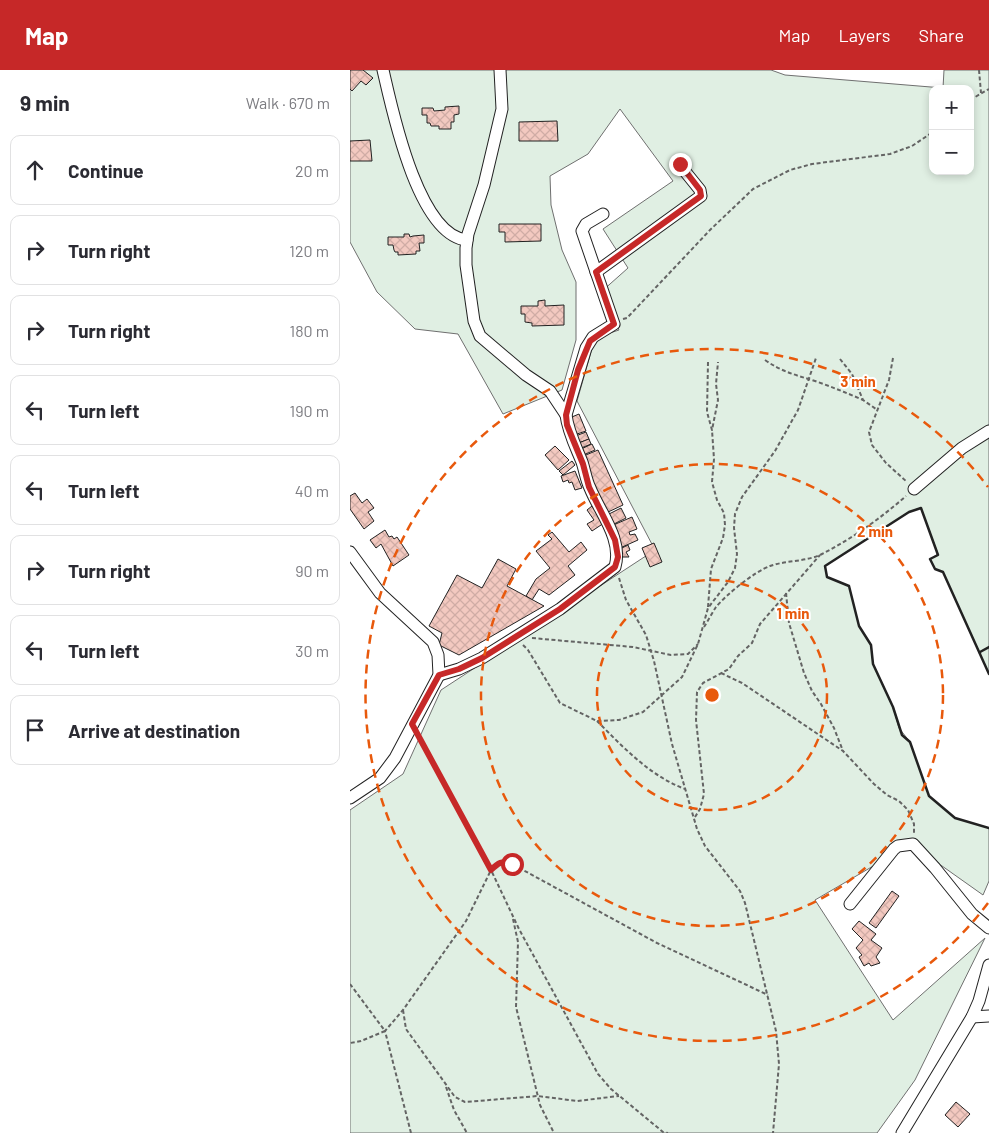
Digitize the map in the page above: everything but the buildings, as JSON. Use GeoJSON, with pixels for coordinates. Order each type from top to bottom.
{"type":"FeatureCollection","features":[{"type":"Feature","properties":{"kind":"street"},"geometry":{"type":"LineString","coordinates":[[383,70],[405,157],[414,182],[440,224],[455,237],[467,240]]}},
{"type":"Feature","properties":{"kind":"street"},"geometry":{"type":"LineString","coordinates":[[500,70],[502,109],[484,185],[467,240],[466,265],[476,329],[488,344],[526,375],[550,391],[566,415]]}},
{"type":"Feature","properties":{"kind":"street"},"geometry":{"type":"LineString","coordinates":[[596,272],[701,196],[700,190],[680,164]]}},
{"type":"Feature","properties":{"kind":"street"},"geometry":{"type":"LineString","coordinates":[[439,675],[459,669],[482,658],[560,609],[615,567],[618,557],[615,540],[589,487],[583,464],[567,425],[566,415],[578,370],[590,341],[614,324],[582,231],[586,224],[603,214]]}},
{"type":"Feature","properties":{"kind":"street"},"geometry":{"type":"LineString","coordinates":[[914,489],[962,448],[989,431]]}},
{"type":"Feature","properties":{"kind":"street"},"geometry":{"type":"LineString","coordinates":[[350,552],[380,593],[433,642],[438,655],[439,675],[388,769],[380,778],[350,798]]}},
{"type":"Feature","properties":{"kind":"street"},"geometry":{"type":"LineString","coordinates":[[850,904],[894,848],[913,844],[929,860],[972,914],[989,928]]}},
{"type":"Feature","properties":{"kind":"street"},"geometry":{"type":"LineString","coordinates":[[902,1133],[972,1018],[989,965]]}},
{"type":"Feature","properties":{"kind":"street"},"geometry":{"type":"LineString","coordinates":[[972,1018],[989,1016]]}},
{"type":"Feature","properties":{"kind":"path"},"geometry":{"type":"LineString","coordinates":[[979,70],[981,94]]}},
{"type":"Feature","properties":{"kind":"path"},"geometry":{"type":"LineString","coordinates":[[974,98],[989,89]]}},
{"type":"Feature","properties":{"kind":"path"},"geometry":{"type":"LineString","coordinates":[[614,324],[627,318],[710,230],[753,189],[790,170],[812,164],[890,154],[912,146],[929,135]]}},
{"type":"Feature","properties":{"kind":"path"},"geometry":{"type":"LineString","coordinates":[[708,608],[728,582],[735,568],[737,554],[734,528],[735,514],[742,497],[782,439],[798,410],[816,358]]}},
{"type":"Feature","properties":{"kind":"path"},"geometry":{"type":"LineString","coordinates":[[840,358],[852,374],[863,400]]}},
{"type":"Feature","properties":{"kind":"path"},"geometry":{"type":"LineString","coordinates":[[702,630],[716,607],[756,573],[771,566],[809,559],[822,554],[862,531],[883,516],[914,489],[886,464],[872,445],[868,432],[889,380],[893,358]]}},
{"type":"Feature","properties":{"kind":"path"},"geometry":{"type":"LineString","coordinates":[[765,360],[777,369],[810,379],[863,400],[876,409]]}},
{"type":"Feature","properties":{"kind":"path"},"geometry":{"type":"LineString","coordinates":[[596,721],[619,720],[643,712],[661,694],[670,690],[682,677],[698,644],[708,608],[711,569],[723,538],[725,525],[724,513],[717,500],[712,482],[714,459],[712,430],[707,412],[708,362]]}},
{"type":"Feature","properties":{"kind":"path"},"geometry":{"type":"LineString","coordinates":[[712,430],[718,400],[716,384],[718,362]]}},
{"type":"Feature","properties":{"kind":"path"},"geometry":{"type":"LineString","coordinates":[[695,818],[700,809],[704,794],[696,720],[697,692],[703,682],[729,669],[738,656],[752,643],[760,624],[822,554]]}},
{"type":"Feature","properties":{"kind":"path"},"geometry":{"type":"LineString","coordinates":[[615,567],[626,600],[646,635],[651,650],[672,744],[705,846],[740,891],[745,903],[776,1031],[779,1064],[773,1133]]}},
{"type":"Feature","properties":{"kind":"path"},"geometry":{"type":"LineString","coordinates":[[786,593],[789,624],[804,673],[812,691],[822,704],[843,751]]}},
{"type":"Feature","properties":{"kind":"path"},"geometry":{"type":"LineString","coordinates":[[516,637],[607,644],[651,650],[671,655],[688,654],[698,644]]}},
{"type":"Feature","properties":{"kind":"path"},"geometry":{"type":"LineString","coordinates":[[516,637],[528,650],[560,703],[596,721],[626,751],[652,771],[674,785],[686,789]]}},
{"type":"Feature","properties":{"kind":"path"},"geometry":{"type":"LineString","coordinates":[[721,673],[742,683],[843,751],[874,784],[887,795],[899,801],[908,810],[914,824],[913,844]]}},
{"type":"Feature","properties":{"kind":"path"},"geometry":{"type":"LineString","coordinates":[[412,724],[491,870],[512,916],[598,1074],[611,1089],[663,1132],[668,1133]]}},
{"type":"Feature","properties":{"kind":"path"},"geometry":{"type":"LineString","coordinates":[[350,1043],[361,1041],[385,1031],[403,1010],[466,921],[491,870],[499,862],[505,861],[657,943],[768,995]]}},
{"type":"Feature","properties":{"kind":"path"},"geometry":{"type":"LineString","coordinates":[[512,916],[518,942],[516,1007],[538,1096],[554,1133]]}},
{"type":"Feature","properties":{"kind":"path"},"geometry":{"type":"LineString","coordinates":[[350,984],[385,1031],[411,1133]]}},
{"type":"Feature","properties":{"kind":"path"},"geometry":{"type":"LineString","coordinates":[[403,1010],[406,1028],[455,1097],[465,1102],[538,1096],[577,1101],[620,1096]]}},
{"type":"Feature","properties":{"kind":"path"},"geometry":{"type":"LineString","coordinates":[[446,1084],[454,1110],[467,1133]]}},
{"type":"Feature","properties":{"kind":"green space"},"geometry":{"type":"Polygon","coordinates":[[[350,70],[771,70],[785,75],[929,87],[929,175],[974,175],[974,85],[943,85],[944,70],[989,70],[989,674],[943,572],[935,569],[930,559],[938,554],[921,508],[909,512],[825,566],[827,577],[849,586],[859,626],[871,645],[873,664],[893,707],[899,728],[910,742],[929,796],[955,818],[989,828],[989,881],[983,895],[911,844],[815,900],[893,1020],[985,938],[915,1080],[877,1133],[350,1133],[350,810],[403,774],[441,690],[655,550],[577,401],[595,338],[619,330],[601,292],[628,268],[603,229],[673,181],[620,109],[588,154],[550,176],[551,205],[562,250],[576,282],[576,340],[562,390],[503,414],[458,334],[415,329],[377,292],[350,242],[350,70]]]}},
{"type":"Feature","properties":{"kind":"wall"},"geometry":{"type":"LineString","coordinates":[[989,674],[943,572],[935,569],[930,559],[938,555],[921,508],[909,512],[825,566],[827,577],[849,586],[859,626],[871,645],[873,664],[893,707],[902,735],[910,742],[929,796],[955,818],[989,828]]}},
{"type":"Feature","properties":{"kind":"wall"},"geometry":{"type":"LineString","coordinates":[[980,653],[989,647]]}},
{"type":"Feature","properties":{"kind":"route"},"geometry":{"type":"LineString","coordinates":[[512,864],[505,861],[499,862],[491,870],[412,724],[439,675],[459,669],[482,658],[560,609],[615,567],[618,557],[615,540],[589,487],[583,464],[567,425],[566,415],[586,348],[593,337],[614,324],[596,272],[701,196],[702,193],[680,164]]}}]}
